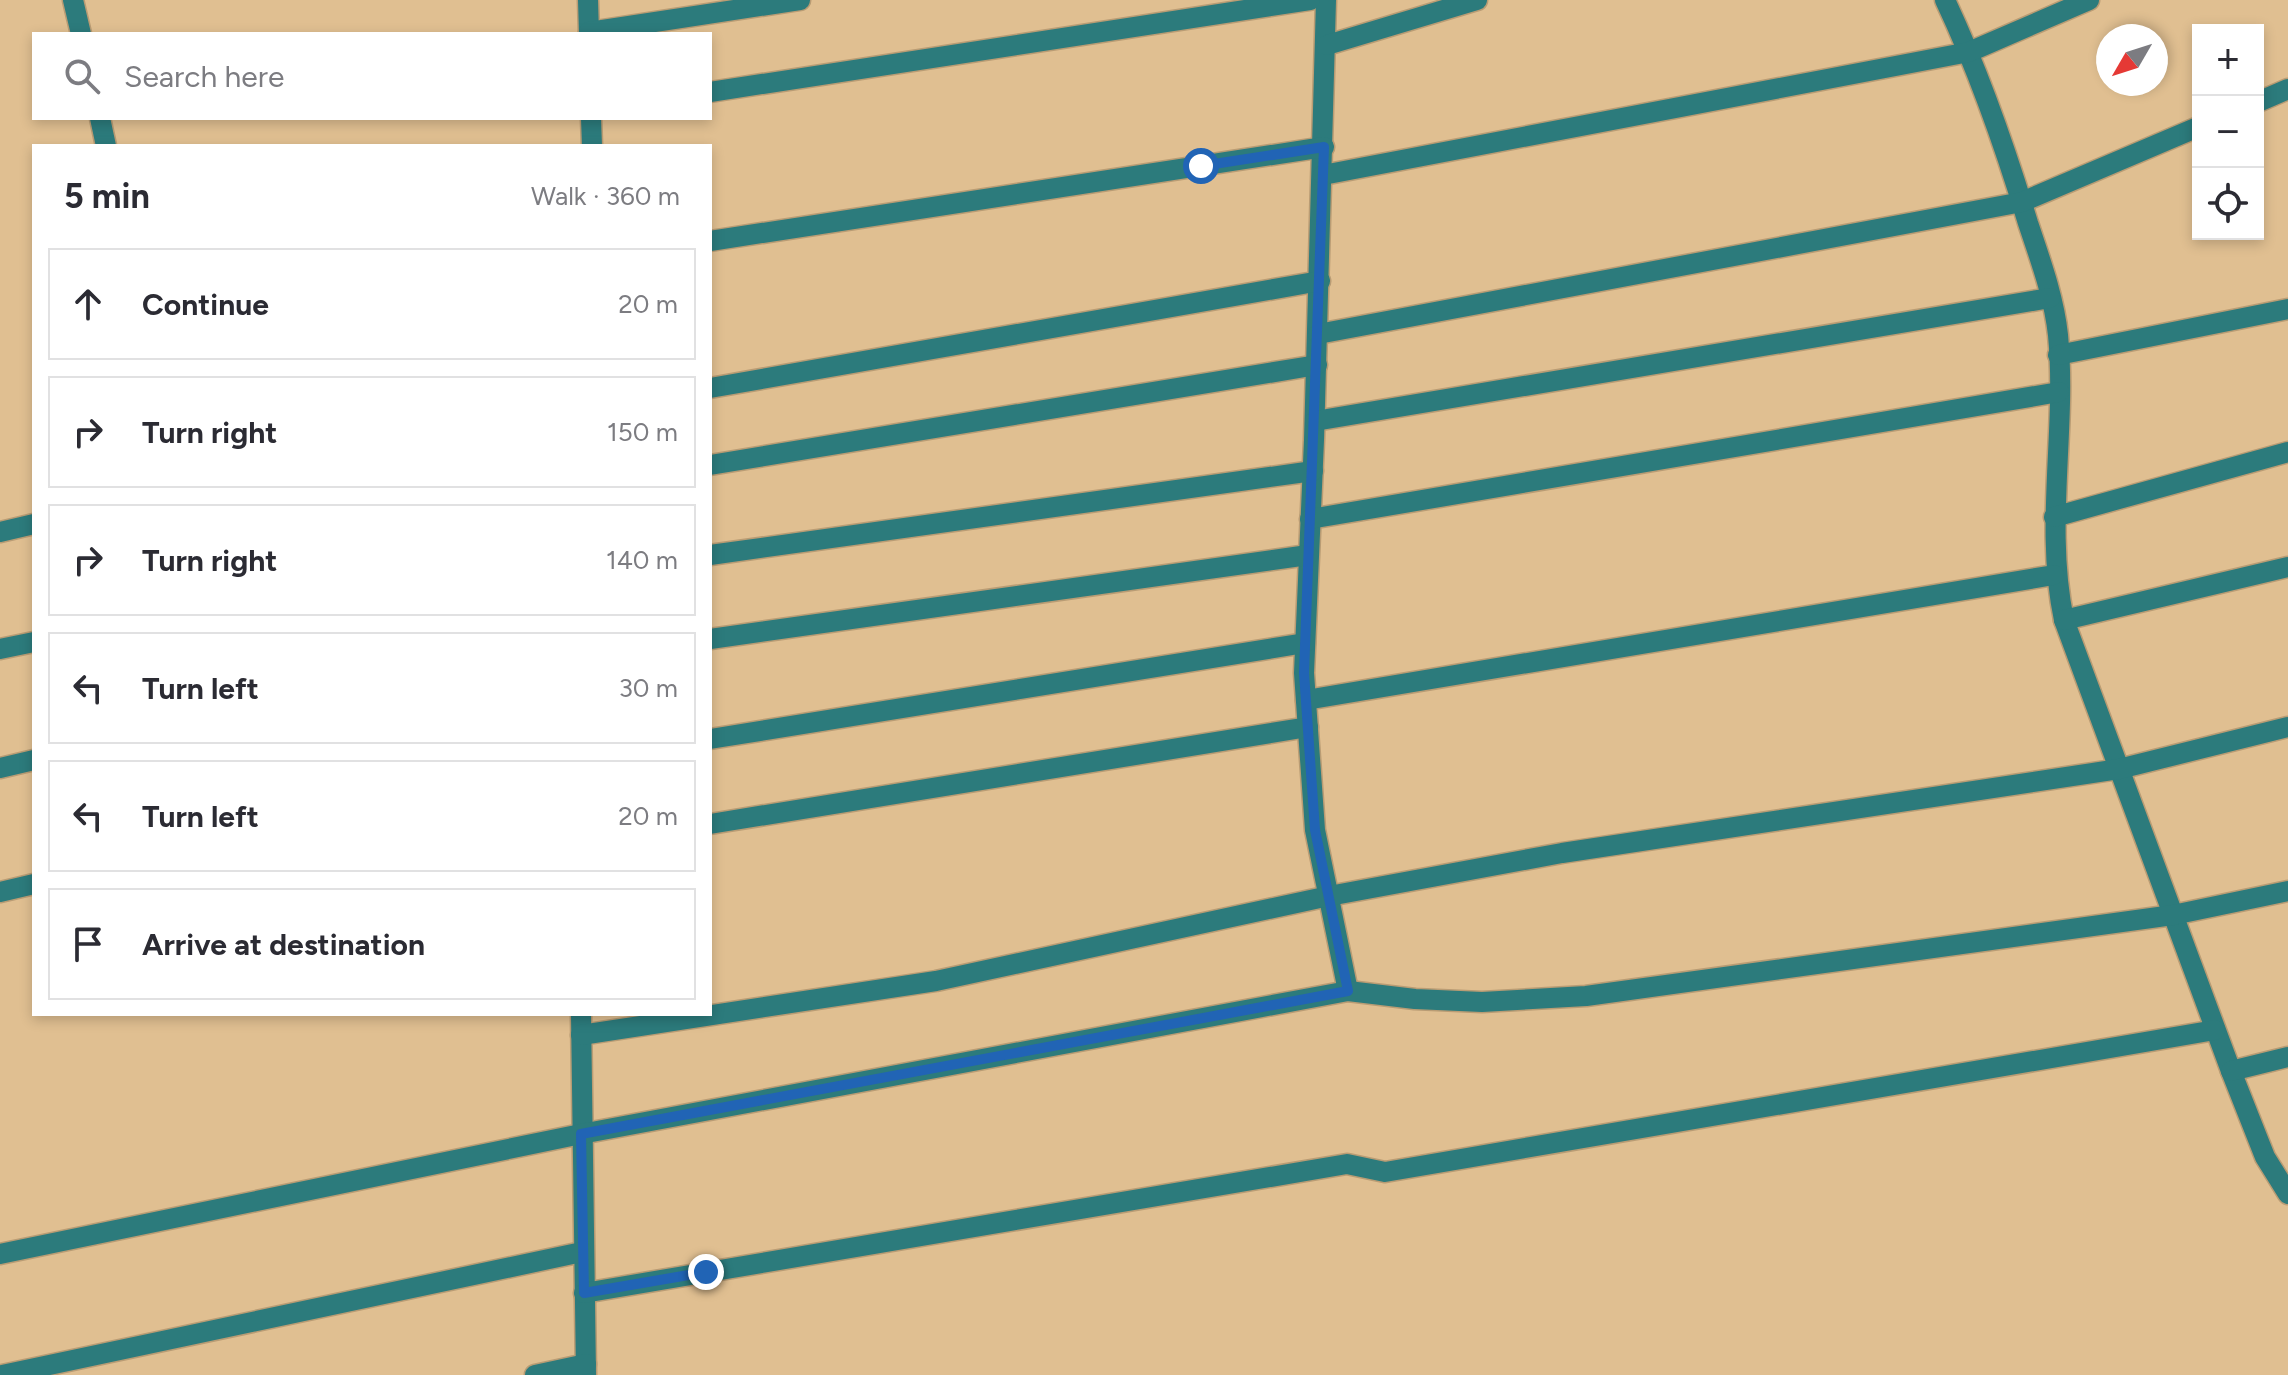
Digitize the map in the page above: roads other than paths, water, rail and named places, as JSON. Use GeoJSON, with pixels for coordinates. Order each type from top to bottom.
{"type":"FeatureCollection","features":[{"type":"Feature","properties":{"kind":"street"},"geometry":{"type":"LineString","coordinates":[[73,0],[81,32]]}},
{"type":"Feature","properties":{"kind":"street"},"geometry":{"type":"LineString","coordinates":[[588,0],[589,32]]}},
{"type":"Feature","properties":{"kind":"street"},"geometry":{"type":"LineString","coordinates":[[595,32],[800,0]]}},
{"type":"Feature","properties":{"kind":"street"},"geometry":{"type":"LineString","coordinates":[[712,92],[1310,0]]}},
{"type":"Feature","properties":{"kind":"street"},"geometry":{"type":"LineString","coordinates":[[1326,0],[1320,281],[1305,643],[1306,700],[1315,830],[1348,991]]}},
{"type":"Feature","properties":{"kind":"street"},"geometry":{"type":"LineString","coordinates":[[1327,45],[1477,0]]}},
{"type":"Feature","properties":{"kind":"street"},"geometry":{"type":"LineString","coordinates":[[1945,0],[1969,52],[2022,202],[2050,298],[2058,355],[2059,392],[2054,575],[2064,620],[2215,1030],[2265,1157],[2288,1194]]}},
{"type":"Feature","properties":{"kind":"street"},"geometry":{"type":"LineString","coordinates":[[1323,175],[1969,52],[2089,0]]}},
{"type":"Feature","properties":{"kind":"street"},"geometry":{"type":"LineString","coordinates":[[2264,99],[2288,89]]}},
{"type":"Feature","properties":{"kind":"street"},"geometry":{"type":"LineString","coordinates":[[100,120],[106,144]]}},
{"type":"Feature","properties":{"kind":"street"},"geometry":{"type":"LineString","coordinates":[[591,120],[592,144]]}},
{"type":"Feature","properties":{"kind":"street"},"geometry":{"type":"LineString","coordinates":[[1318,334],[2022,202],[2192,130]]}},
{"type":"Feature","properties":{"kind":"street"},"geometry":{"type":"LineString","coordinates":[[712,241],[1324,147]]}},
{"type":"Feature","properties":{"kind":"street"},"geometry":{"type":"LineString","coordinates":[[712,388],[1320,281]]}},
{"type":"Feature","properties":{"kind":"street"},"geometry":{"type":"LineString","coordinates":[[1315,421],[2050,298]]}},
{"type":"Feature","properties":{"kind":"street"},"geometry":{"type":"LineString","coordinates":[[2058,355],[2288,309]]}},
{"type":"Feature","properties":{"kind":"street"},"geometry":{"type":"LineString","coordinates":[[712,465],[1317,365]]}},
{"type":"Feature","properties":{"kind":"street"},"geometry":{"type":"LineString","coordinates":[[1310,519],[2059,392]]}},
{"type":"Feature","properties":{"kind":"street"},"geometry":{"type":"LineString","coordinates":[[2054,517],[2288,452]]}},
{"type":"Feature","properties":{"kind":"street"},"geometry":{"type":"LineString","coordinates":[[712,555],[1313,471]]}},
{"type":"Feature","properties":{"kind":"street"},"geometry":{"type":"LineString","coordinates":[[0,532],[32,524]]}},
{"type":"Feature","properties":{"kind":"street"},"geometry":{"type":"LineString","coordinates":[[712,639],[1308,555]]}},
{"type":"Feature","properties":{"kind":"street"},"geometry":{"type":"LineString","coordinates":[[2064,620],[2288,567]]}},
{"type":"Feature","properties":{"kind":"street"},"geometry":{"type":"LineString","coordinates":[[1306,700],[2054,575]]}},
{"type":"Feature","properties":{"kind":"street"},"geometry":{"type":"LineString","coordinates":[[0,649],[32,642]]}},
{"type":"Feature","properties":{"kind":"street"},"geometry":{"type":"LineString","coordinates":[[712,739],[1305,643]]}},
{"type":"Feature","properties":{"kind":"street"},"geometry":{"type":"LineString","coordinates":[[712,824],[1308,727]]}},
{"type":"Feature","properties":{"kind":"street"},"geometry":{"type":"LineString","coordinates":[[712,1015],[936,981],[1329,896],[1562,853],[2119,769],[2288,727]]}},
{"type":"Feature","properties":{"kind":"street"},"geometry":{"type":"LineString","coordinates":[[0,768],[32,760]]}},
{"type":"Feature","properties":{"kind":"street"},"geometry":{"type":"LineString","coordinates":[[0,892],[32,884]]}},
{"type":"Feature","properties":{"kind":"street"},"geometry":{"type":"LineString","coordinates":[[0,1254],[581,1134],[1348,991],[1415,999],[1482,1002],[1586,996],[2173,915],[2288,891]]}},
{"type":"Feature","properties":{"kind":"street"},"geometry":{"type":"LineString","coordinates":[[535,1375],[586,1370],[581,1016]]}},
{"type":"Feature","properties":{"kind":"street"},"geometry":{"type":"LineString","coordinates":[[581,1035],[706,1016]]}},
{"type":"Feature","properties":{"kind":"street"},"geometry":{"type":"LineString","coordinates":[[584,1293],[1347,1164],[1385,1172],[2215,1030]]}},
{"type":"Feature","properties":{"kind":"street"},"geometry":{"type":"LineString","coordinates":[[2231,1071],[2288,1057]]}},
{"type":"Feature","properties":{"kind":"street"},"geometry":{"type":"LineString","coordinates":[[2,1375],[582,1252]]}}]}
